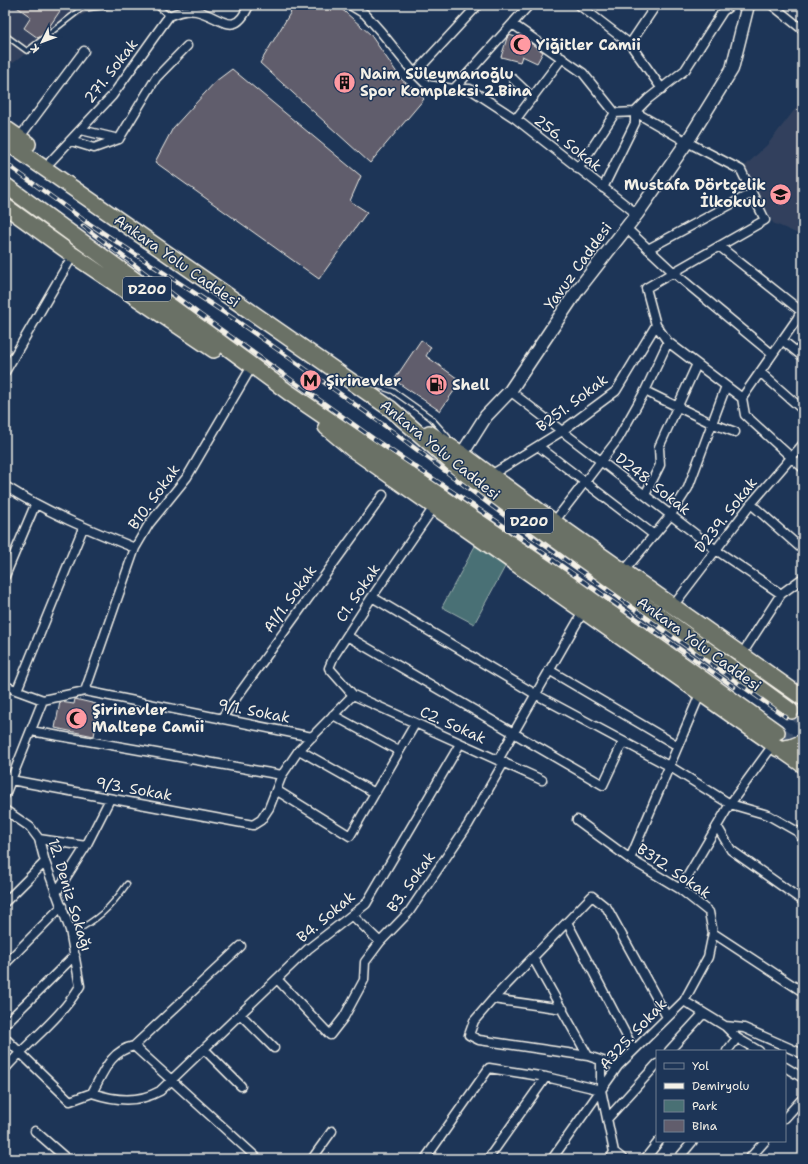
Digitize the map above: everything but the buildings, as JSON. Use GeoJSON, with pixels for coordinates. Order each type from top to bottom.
{"type":"FeatureCollection","features":[{"type":"Feature","properties":{"kind":"highway"},"geometry":{"type":"LineString","coordinates":[[5,128],[12,140],[52,161],[245,300],[270,326]]}},
{"type":"Feature","properties":{"kind":"highway","name":"Ankara Yolu Caddesi"},"geometry":{"type":"LineString","coordinates":[[12,140],[270,326],[391,409],[461,471],[791,711]]}},
{"type":"Feature","properties":{"kind":"highway","name":"Ankara Yolu Caddesi"},"geometry":{"type":"LineString","coordinates":[[5,185],[302,402],[562,578],[776,742]]}},
{"type":"Feature","properties":{"kind":"highway"},"geometry":{"type":"LineString","coordinates":[[5,206],[73,255],[248,373],[288,392]]}},
{"type":"Feature","properties":{"kind":"highway"},"geometry":{"type":"LineString","coordinates":[[302,402],[352,449],[700,694],[776,742],[803,765]]}},
{"type":"Feature","properties":{"kind":"highway"},"geometry":{"type":"LineString","coordinates":[[391,409],[462,454],[554,522],[803,698]]}},
{"type":"Feature","properties":{"kind":"highway"},"geometry":{"type":"LineString","coordinates":[[776,742],[791,747],[803,742]]}},
{"type":"Feature","properties":{"kind":"main road","name":"Yavuz Caddesi"},"geometry":{"type":"LineString","coordinates":[[462,454],[486,416],[510,391],[577,291],[637,214],[687,142],[732,69],[748,5]]}},
{"type":"Feature","properties":{"kind":"street"},"geometry":{"type":"LineString","coordinates":[[170,16],[180,11],[199,8],[223,23],[234,24],[244,17],[250,5]]}},
{"type":"Feature","properties":{"kind":"street","name":"256. Sokak"},"geometry":{"type":"LineString","coordinates":[[350,5],[365,14],[410,68],[427,85],[454,89],[470,89],[516,119],[637,214]]}},
{"type":"Feature","properties":{"kind":"street"},"geometry":{"type":"LineString","coordinates":[[415,73],[478,5]]}},
{"type":"Feature","properties":{"kind":"street"},"geometry":{"type":"LineString","coordinates":[[454,89],[514,24],[529,5]]}},
{"type":"Feature","properties":{"kind":"street"},"geometry":{"type":"LineString","coordinates":[[579,5],[630,44],[662,89]]}},
{"type":"Feature","properties":{"kind":"street"},"geometry":{"type":"LineString","coordinates":[[630,44],[656,5]]}},
{"type":"Feature","properties":{"kind":"street"},"geometry":{"type":"LineString","coordinates":[[603,188],[635,123],[635,112],[685,70],[723,11],[731,5]]}},
{"type":"Feature","properties":{"kind":"street"},"geometry":{"type":"LineString","coordinates":[[772,5],[803,29]]}},
{"type":"Feature","properties":{"kind":"street","name":"271. Sokak"},"geometry":{"type":"LineString","coordinates":[[52,161],[112,96],[170,16]]}},
{"type":"Feature","properties":{"kind":"street"},"geometry":{"type":"LineString","coordinates":[[514,24],[583,73],[615,113]]}},
{"type":"Feature","properties":{"kind":"street"},"geometry":{"type":"LineString","coordinates":[[70,141],[94,148],[119,138],[156,78],[187,46]]}},
{"type":"Feature","properties":{"kind":"street"},"geometry":{"type":"LineString","coordinates":[[12,140],[84,51]]}},
{"type":"Feature","properties":{"kind":"street"},"geometry":{"type":"LineString","coordinates":[[516,119],[562,58]]}},
{"type":"Feature","properties":{"kind":"street"},"geometry":{"type":"LineString","coordinates":[[513,79],[533,98]]}},
{"type":"Feature","properties":{"kind":"street"},"geometry":{"type":"LineString","coordinates":[[615,113],[635,112],[687,142],[741,170],[765,220],[646,288],[656,325],[668,342],[742,398],[745,415],[803,468]]}},
{"type":"Feature","properties":{"kind":"street"},"geometry":{"type":"LineString","coordinates":[[578,169],[615,113]]}},
{"type":"Feature","properties":{"kind":"street"},"geometry":{"type":"LineString","coordinates":[[81,130],[119,138]]}},
{"type":"Feature","properties":{"kind":"street"},"geometry":{"type":"LineString","coordinates":[[648,249],[752,192]]}},
{"type":"Feature","properties":{"kind":"street"},"geometry":{"type":"LineString","coordinates":[[626,228],[673,272],[772,354]]}},
{"type":"Feature","properties":{"kind":"street"},"geometry":{"type":"LineString","coordinates":[[719,246],[802,309],[800,321],[782,340],[742,398]]}},
{"type":"Feature","properties":{"kind":"street"},"geometry":{"type":"LineString","coordinates":[[5,372],[73,255]]}},
{"type":"Feature","properties":{"kind":"street","name":"B251. Sokak"},"geometry":{"type":"LineString","coordinates":[[491,476],[562,431],[616,391],[656,325]]}},
{"type":"Feature","properties":{"kind":"street"},"geometry":{"type":"LineString","coordinates":[[782,340],[803,357]]}},
{"type":"Feature","properties":{"kind":"street"},"geometry":{"type":"LineString","coordinates":[[554,522],[618,439],[645,391],[668,342]]}},
{"type":"Feature","properties":{"kind":"street"},"geometry":{"type":"LineString","coordinates":[[645,495],[660,465],[659,447],[697,364]]}},
{"type":"Feature","properties":{"kind":"street"},"geometry":{"type":"LineString","coordinates":[[760,372],[803,410]]}},
{"type":"Feature","properties":{"kind":"street","name":"B10. Sokak"},"geometry":{"type":"LineString","coordinates":[[85,691],[135,548],[149,524],[187,477],[248,373]]}},
{"type":"Feature","properties":{"kind":"street"},"geometry":{"type":"LineString","coordinates":[[624,571],[670,516],[688,488],[726,386]]}},
{"type":"Feature","properties":{"kind":"street","name":"D248. Sokak"},"geometry":{"type":"LineString","coordinates":[[510,391],[670,516],[716,550],[781,594]]}},
{"type":"Feature","properties":{"kind":"street"},"geometry":{"type":"LineString","coordinates":[[645,391],[711,423],[735,432]]}},
{"type":"Feature","properties":{"kind":"street","name":"D239. Sokak"},"geometry":{"type":"LineString","coordinates":[[673,606],[751,504],[803,444]]}},
{"type":"Feature","properties":{"kind":"street"},"geometry":{"type":"LineString","coordinates":[[538,446],[654,535]]}},
{"type":"Feature","properties":{"kind":"street"},"geometry":{"type":"LineString","coordinates":[[5,486],[36,505],[84,528],[135,548]]}},
{"type":"Feature","properties":{"kind":"street","name":"A1/1. Sokak"},"geometry":{"type":"LineString","coordinates":[[221,719],[383,495]]}},
{"type":"Feature","properties":{"kind":"street"},"geometry":{"type":"LineString","coordinates":[[751,504],[803,550]]}},
{"type":"Feature","properties":{"kind":"street"},"geometry":{"type":"LineString","coordinates":[[5,576],[36,505]]}},
{"type":"Feature","properties":{"kind":"street","name":"C1. Sokak"},"geometry":{"type":"LineString","coordinates":[[353,695],[329,668],[372,597],[434,507]]}},
{"type":"Feature","properties":{"kind":"street"},"geometry":{"type":"LineString","coordinates":[[17,690],[84,528]]}},
{"type":"Feature","properties":{"kind":"street"},"geometry":{"type":"LineString","coordinates":[[742,654],[781,594],[803,578]]}},
{"type":"Feature","properties":{"kind":"street"},"geometry":{"type":"LineString","coordinates":[[372,597],[535,694],[669,766],[730,804],[768,815],[798,832],[803,840]]}},
{"type":"Feature","properties":{"kind":"street","name":"B3. Sokak"},"geometry":{"type":"LineString","coordinates":[[277,979],[330,1035],[344,1017],[364,980],[365,962],[380,942],[409,912],[468,825],[501,761],[512,733],[583,612]]}},
{"type":"Feature","properties":{"kind":"street"},"geometry":{"type":"LineString","coordinates":[[347,636],[603,785],[623,742]]}},
{"type":"Feature","properties":{"kind":"street"},"geometry":{"type":"LineString","coordinates":[[548,670],[678,746]]}},
{"type":"Feature","properties":{"kind":"street"},"geometry":{"type":"LineString","coordinates":[[5,686],[43,700],[31,731],[8,778],[5,795]]}},
{"type":"Feature","properties":{"kind":"street","name":"9/1. Sokak"},"geometry":{"type":"LineString","coordinates":[[43,700],[85,691],[312,737]]}},
{"type":"Feature","properties":{"kind":"street"},"geometry":{"type":"LineString","coordinates":[[630,859],[700,694]]}},
{"type":"Feature","properties":{"kind":"street"},"geometry":{"type":"LineString","coordinates":[[353,695],[299,750],[282,775],[276,790],[350,836],[414,724]]}},
{"type":"Feature","properties":{"kind":"street","name":"C2. Sokak"},"geometry":{"type":"LineString","coordinates":[[353,695],[414,724],[542,780]]}},
{"type":"Feature","properties":{"kind":"street"},"geometry":{"type":"LineString","coordinates":[[333,715],[399,752]]}},
{"type":"Feature","properties":{"kind":"street"},"geometry":{"type":"LineString","coordinates":[[31,731],[282,775]]}},
{"type":"Feature","properties":{"kind":"street"},"geometry":{"type":"LineString","coordinates":[[680,889],[730,804],[776,742]]}},
{"type":"Feature","properties":{"kind":"street","name":"B4. Sokak"},"geometry":{"type":"LineString","coordinates":[[92,1093],[108,1098],[134,1100],[148,1098],[154,1094],[171,1081],[308,949],[366,904],[460,744]]}},
{"type":"Feature","properties":{"kind":"street"},"geometry":{"type":"LineString","coordinates":[[299,750],[374,793]]}},
{"type":"Feature","properties":{"kind":"street","name":"9/3. Sokak"},"geometry":{"type":"LineString","coordinates":[[8,778],[110,799],[253,825],[261,820],[269,808],[276,790]]}},
{"type":"Feature","properties":{"kind":"street"},"geometry":{"type":"LineString","coordinates":[[56,893],[86,846],[110,799]]}},
{"type":"Feature","properties":{"kind":"street","name":"12. Deniz Sokağı"},"geometry":{"type":"LineString","coordinates":[[5,1069],[19,1052],[71,1001],[80,986],[71,934],[62,906],[44,862],[39,839],[30,827],[6,813]]}},
{"type":"Feature","properties":{"kind":"street","name":"B312. Sokak"},"geometry":{"type":"LineString","coordinates":[[577,820],[630,859],[680,889],[709,912],[713,933]]}},
{"type":"Feature","properties":{"kind":"street"},"geometry":{"type":"LineString","coordinates":[[717,826],[731,850],[803,901]]}},
{"type":"Feature","properties":{"kind":"street"},"geometry":{"type":"LineString","coordinates":[[39,839],[86,846]]}},
{"type":"Feature","properties":{"kind":"street"},"geometry":{"type":"LineString","coordinates":[[5,902],[44,862]]}},
{"type":"Feature","properties":{"kind":"street"},"geometry":{"type":"LineString","coordinates":[[618,1066],[588,1056],[479,1040],[469,1035],[474,1021],[493,999],[592,896],[607,908],[667,1017]]}},
{"type":"Feature","properties":{"kind":"street"},"geometry":{"type":"LineString","coordinates":[[5,964],[62,906]]}},
{"type":"Feature","properties":{"kind":"street"},"geometry":{"type":"LineString","coordinates":[[352,915],[380,942]]}},
{"type":"Feature","properties":{"kind":"street"},"geometry":{"type":"LineString","coordinates":[[567,922],[634,1050]]}},
{"type":"Feature","properties":{"kind":"street"},"geometry":{"type":"LineString","coordinates":[[713,933],[803,992]]}},
{"type":"Feature","properties":{"kind":"street","name":"A325. Sokak"},"geometry":{"type":"LineString","coordinates":[[612,1155],[608,1118],[601,1090],[618,1066],[684,1001],[708,957],[713,933]]}},
{"type":"Feature","properties":{"kind":"street"},"geometry":{"type":"LineString","coordinates":[[5,1038],[70,1101],[92,1093],[114,1056],[123,1048],[134,1046],[241,946]]}},
{"type":"Feature","properties":{"kind":"street"},"geometry":{"type":"LineString","coordinates":[[5,1024],[75,955]]}},
{"type":"Feature","properties":{"kind":"street"},"geometry":{"type":"LineString","coordinates":[[533,958],[588,1056]]}},
{"type":"Feature","properties":{"kind":"street"},"geometry":{"type":"LineString","coordinates":[[493,999],[562,1009]]}},
{"type":"Feature","properties":{"kind":"street"},"geometry":{"type":"LineString","coordinates":[[684,1001],[703,1014],[725,1026],[737,1038],[757,1050]]}},
{"type":"Feature","properties":{"kind":"street"},"geometry":{"type":"LineString","coordinates":[[240,1014],[274,1048]]}},
{"type":"Feature","properties":{"kind":"street"},"geometry":{"type":"LineString","coordinates":[[670,1050],[703,1014]]}},
{"type":"Feature","properties":{"kind":"street"},"geometry":{"type":"LineString","coordinates":[[725,1026],[744,1028],[803,1054]]}},
{"type":"Feature","properties":{"kind":"street"},"geometry":{"type":"LineString","coordinates":[[728,1050],[737,1038]]}},
{"type":"Feature","properties":{"kind":"street"},"geometry":{"type":"LineString","coordinates":[[134,1046],[258,1159]]}},
{"type":"Feature","properties":{"kind":"street"},"geometry":{"type":"LineString","coordinates":[[204,1049],[241,1086]]}},
{"type":"Feature","properties":{"kind":"street"},"geometry":{"type":"LineString","coordinates":[[552,1159],[601,1090],[601,1061]]}},
{"type":"Feature","properties":{"kind":"street"},"geometry":{"type":"LineString","coordinates":[[608,1118],[656,1065]]}},
{"type":"Feature","properties":{"kind":"street"},"geometry":{"type":"LineString","coordinates":[[425,1159],[489,1068],[546,1077],[601,1090]]}},
{"type":"Feature","properties":{"kind":"street"},"geometry":{"type":"LineString","coordinates":[[786,1068],[803,1078]]}},
{"type":"Feature","properties":{"kind":"street"},"geometry":{"type":"LineString","coordinates":[[488,1159],[546,1077]]}},
{"type":"Feature","properties":{"kind":"street"},"geometry":{"type":"LineString","coordinates":[[786,1117],[803,1098]]}},
{"type":"Feature","properties":{"kind":"street"},"geometry":{"type":"LineString","coordinates":[[35,1131],[67,1159]]}},
{"type":"Feature","properties":{"kind":"street"},"geometry":{"type":"LineString","coordinates":[[312,1159],[332,1131]]}},
{"type":"Feature","properties":{"kind":"street"},"geometry":{"type":"LineString","coordinates":[[645,1159],[658,1142]]}},
{"type":"Feature","properties":{"kind":"street"},"geometry":{"type":"LineString","coordinates":[[678,1159],[692,1142]]}},
{"type":"Feature","properties":{"kind":"street"},"geometry":{"type":"LineString","coordinates":[[752,1158],[764,1142]]}},
{"type":"Feature","properties":{"kind":"street"},"geometry":{"type":"LineString","coordinates":[[612,1155],[623,1159]]}},
{"type":"Feature","properties":{"kind":"lane"},"geometry":{"type":"LineString","coordinates":[[5,36],[26,51],[81,9],[114,5]]}},
{"type":"Feature","properties":{"kind":"lane"},"geometry":{"type":"LineString","coordinates":[[156,5],[170,16]]}},
{"type":"Feature","properties":{"kind":"lane"},"geometry":{"type":"LineString","coordinates":[[336,371],[393,391],[431,418],[462,454]]}},
{"type":"Feature","properties":{"kind":"lane"},"geometry":{"type":"LineString","coordinates":[[71,934],[92,922],[108,909],[127,884]]}},
{"type":"Feature","properties":{"kind":"shaded area"},"geometry":{"type":"Polygon","coordinates":[[[5,5],[103,5],[74,19],[13,63],[5,59],[5,5]]]}},
{"type":"Feature","properties":{"kind":"shaded area","name":"Mustafa Dörtçelik İlkokulu"},"geometry":{"type":"Polygon","coordinates":[[[803,99],[803,236],[773,223],[745,166],[768,144],[803,99]]]}},
{"type":"Feature","properties":{"kind":"green space"},"geometry":{"type":"Polygon","coordinates":[[[475,546],[507,563],[474,624],[442,607],[475,546]]]}},
{"type":"Feature","properties":{"kind":"tunnel"},"geometry":{"type":"LineString","coordinates":[[791,711],[803,719]]}},
{"type":"Feature","properties":{"kind":"tunnel"},"geometry":{"type":"LineString","coordinates":[[777,732],[803,750]]}},
{"type":"Feature","properties":{"kind":"railway"},"geometry":{"type":"LineString","coordinates":[[5,163],[85,221],[234,319],[311,373],[392,431],[533,537],[786,717]]}},
{"type":"Feature","properties":{"kind":"railway"},"geometry":{"type":"LineString","coordinates":[[83,226],[199,314],[374,439],[529,543],[734,687]]}},
{"type":"Feature","properties":{"kind":"place","name":"Yiğitler Camii"},"geometry":{"type":"Point","coordinates":[520,45]}},
{"type":"Feature","properties":{"kind":"place","name":"Naim Süleymanoğlu Spor Kompleksi 2.Bina"},"geometry":{"type":"Point","coordinates":[344,83]}},
{"type":"Feature","properties":{"kind":"place","name":"Mustafa Dörtçelik İlkokulu"},"geometry":{"type":"Point","coordinates":[781,194]}},
{"type":"Feature","properties":{"kind":"place","name":"Şirinevler"},"geometry":{"type":"Point","coordinates":[310,381]}},
{"type":"Feature","properties":{"kind":"place","name":"Shell"},"geometry":{"type":"Point","coordinates":[436,385]}},
{"type":"Feature","properties":{"kind":"place","name":"Şirinevler Maltepe Camii"},"geometry":{"type":"Point","coordinates":[77,719]}}]}
